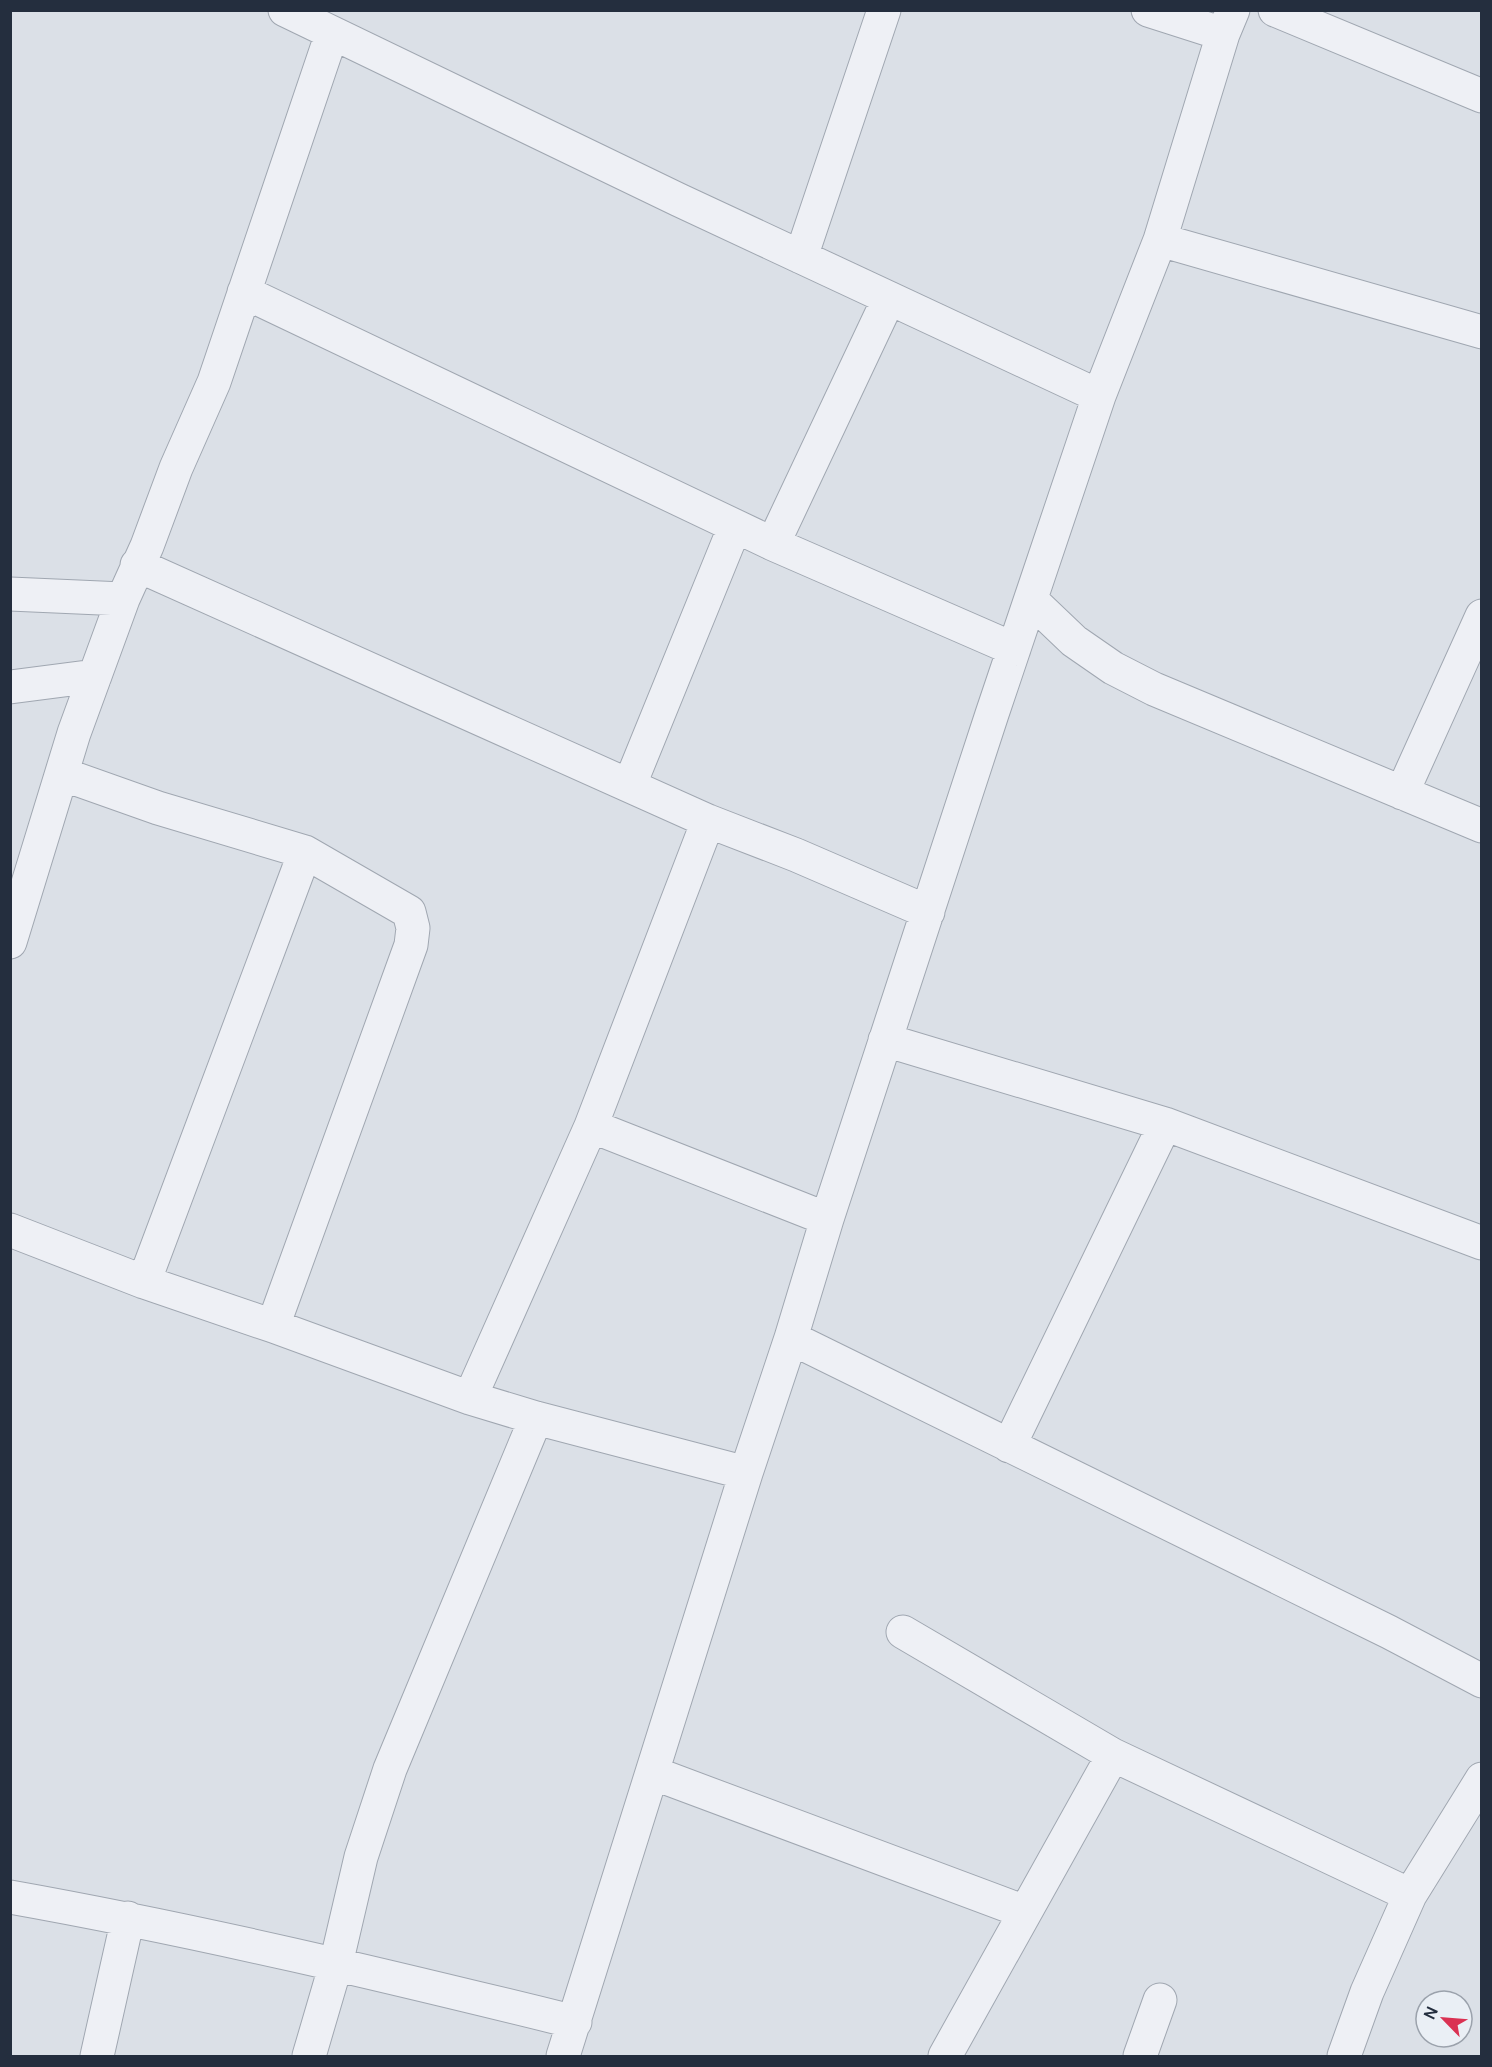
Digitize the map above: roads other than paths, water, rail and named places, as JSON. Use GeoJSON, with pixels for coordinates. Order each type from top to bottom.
{"type":"FeatureCollection","features":[{"type":"Feature","properties":{"kind":"street"},"geometry":{"type":"LineString","coordinates":[[285,10],[801,257],[1099,396]]}},
{"type":"Feature","properties":{"kind":"street"},"geometry":{"type":"LineString","coordinates":[[801,257],[884,10]]}},
{"type":"Feature","properties":{"kind":"street"},"geometry":{"type":"LineString","coordinates":[[566,2056],[746,1473],[885,1040],[1099,396],[1160,240],[1228,22],[1148,10]]}},
{"type":"Feature","properties":{"kind":"street"},"geometry":{"type":"LineString","coordinates":[[1275,10],[1482,96]]}},
{"type":"Feature","properties":{"kind":"street"},"geometry":{"type":"LineString","coordinates":[[10,942],[74,732],[123,599],[214,382],[332,33]]}},
{"type":"Feature","properties":{"kind":"street"},"geometry":{"type":"LineString","coordinates":[[1160,240],[1482,332]]}},
{"type":"Feature","properties":{"kind":"street"},"geometry":{"type":"LineString","coordinates":[[244,292],[773,544],[1014,649]]}},
{"type":"Feature","properties":{"kind":"street"},"geometry":{"type":"LineString","coordinates":[[773,544],[889,298]]}},
{"type":"Feature","properties":{"kind":"street"},"geometry":{"type":"LineString","coordinates":[[630,784],[735,526]]}},
{"type":"Feature","properties":{"kind":"street"},"geometry":{"type":"LineString","coordinates":[[137,566],[630,784],[708,821],[796,855],[928,912]]}},
{"type":"Feature","properties":{"kind":"street"},"geometry":{"type":"LineString","coordinates":[[10,594],[123,599]]}},
{"type":"Feature","properties":{"kind":"street"},"geometry":{"type":"LineString","coordinates":[[1030,600],[1074,641],[1113,668],[1154,689],[1482,826]]}},
{"type":"Feature","properties":{"kind":"street"},"geometry":{"type":"LineString","coordinates":[[1402,793],[1482,616]]}},
{"type":"Feature","properties":{"kind":"street"},"geometry":{"type":"LineString","coordinates":[[10,687],[95,676]]}},
{"type":"Feature","properties":{"kind":"street"},"geometry":{"type":"LineString","coordinates":[[62,774],[158,808],[305,852],[409,912],[413,928],[411,945],[273,1326]]}},
{"type":"Feature","properties":{"kind":"street"},"geometry":{"type":"LineString","coordinates":[[471,1398],[591,1126],[708,821]]}},
{"type":"Feature","properties":{"kind":"street"},"geometry":{"type":"LineString","coordinates":[[144,1282],[305,852]]}},
{"type":"Feature","properties":{"kind":"street"},"geometry":{"type":"LineString","coordinates":[[885,1040],[1165,1124],[1482,1243]]}},
{"type":"Feature","properties":{"kind":"street"},"geometry":{"type":"LineString","coordinates":[[1009,1446],[1165,1124]]}},
{"type":"Feature","properties":{"kind":"street"},"geometry":{"type":"LineString","coordinates":[[591,1126],[827,1219]]}},
{"type":"Feature","properties":{"kind":"street"},"geometry":{"type":"LineString","coordinates":[[10,1230],[144,1282],[471,1398],[536,1418],[746,1473]]}},
{"type":"Feature","properties":{"kind":"street"},"geometry":{"type":"LineString","coordinates":[[791,1338],[1389,1632],[1482,1681]]}},
{"type":"Feature","properties":{"kind":"street"},"geometry":{"type":"LineString","coordinates":[[309,2056],[336,1964],[361,1857],[390,1769],[536,1418]]}},
{"type":"Feature","properties":{"kind":"street"},"geometry":{"type":"LineString","coordinates":[[903,1632],[1113,1755],[1410,1895]]}},
{"type":"Feature","properties":{"kind":"street"},"geometry":{"type":"LineString","coordinates":[[945,2056],[1113,1755]]}},
{"type":"Feature","properties":{"kind":"street"},"geometry":{"type":"LineString","coordinates":[[653,1773],[1025,1912]]}},
{"type":"Feature","properties":{"kind":"street"},"geometry":{"type":"LineString","coordinates":[[1344,2056],[1366,1992],[1410,1895],[1482,1779]]}},
{"type":"Feature","properties":{"kind":"street"},"geometry":{"type":"LineString","coordinates":[[10,1897],[128,1918],[336,1964],[575,2022]]}},
{"type":"Feature","properties":{"kind":"street"},"geometry":{"type":"LineString","coordinates":[[97,2056],[128,1918]]}},
{"type":"Feature","properties":{"kind":"street"},"geometry":{"type":"LineString","coordinates":[[1140,2056],[1160,2000]]}}]}
